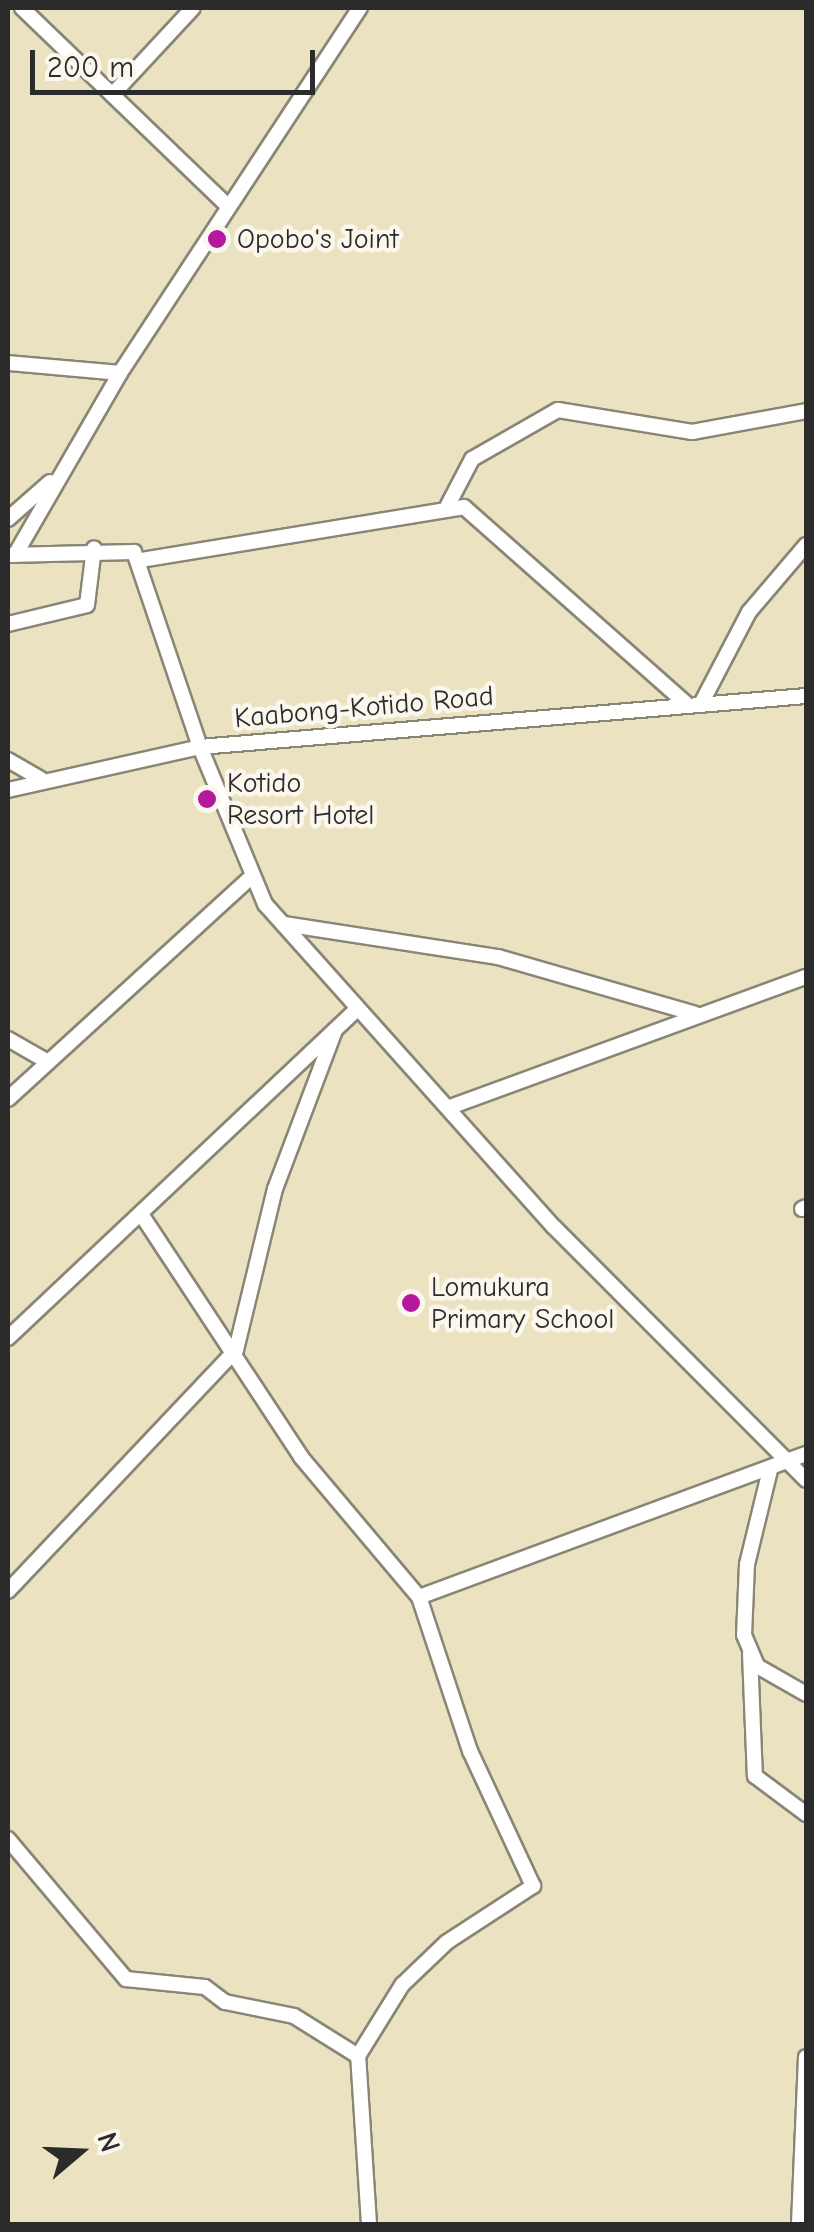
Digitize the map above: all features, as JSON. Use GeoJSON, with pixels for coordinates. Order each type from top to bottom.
{"type":"FeatureCollection","features":[{"type":"Feature","properties":{"kind":"street"},"geometry":{"type":"LineString","coordinates":[[22,8],[229,207]]}},
{"type":"Feature","properties":{"kind":"street"},"geometry":{"type":"LineString","coordinates":[[113,94],[193,8]]}},
{"type":"Feature","properties":{"kind":"street"},"geometry":{"type":"LineString","coordinates":[[11,555],[120,373],[360,8]]}},
{"type":"Feature","properties":{"kind":"street"},"geometry":{"type":"LineString","coordinates":[[8,363],[120,373]]}},
{"type":"Feature","properties":{"kind":"street"},"geometry":{"type":"LineString","coordinates":[[448,505],[472,459],[558,410],[692,432],[806,411]]}},
{"type":"Feature","properties":{"kind":"street"},"geometry":{"type":"LineString","coordinates":[[8,519],[65,467]]}},
{"type":"Feature","properties":{"kind":"street"},"geometry":{"type":"LineString","coordinates":[[11,555],[126,548],[141,560],[448,505],[476,514],[694,703],[749,612],[806,545]]}},
{"type":"Feature","properties":{"kind":"street"},"geometry":{"type":"LineString","coordinates":[[8,624],[87,605],[94,548]]}},
{"type":"Feature","properties":{"kind":"street","name":"Kaabong-Kotido Road"},"geometry":{"type":"LineString","coordinates":[[141,560],[200,747],[806,696]]}},
{"type":"Feature","properties":{"kind":"street"},"geometry":{"type":"LineString","coordinates":[[8,790],[41,779],[200,747],[249,879],[284,924],[356,1010],[806,1480]]}},
{"type":"Feature","properties":{"kind":"street"},"geometry":{"type":"LineString","coordinates":[[8,760],[41,779]]}},
{"type":"Feature","properties":{"kind":"street"},"geometry":{"type":"LineString","coordinates":[[8,1099],[249,879]]}},
{"type":"Feature","properties":{"kind":"street"},"geometry":{"type":"LineString","coordinates":[[284,924],[498,957],[695,1014]]}},
{"type":"Feature","properties":{"kind":"street"},"geometry":{"type":"LineString","coordinates":[[450,1108],[806,976]]}},
{"type":"Feature","properties":{"kind":"street"},"geometry":{"type":"LineString","coordinates":[[8,1338],[356,1010]]}},
{"type":"Feature","properties":{"kind":"street"},"geometry":{"type":"LineString","coordinates":[[8,1591],[236,1350],[276,1190],[335,1030]]}},
{"type":"Feature","properties":{"kind":"street"},"geometry":{"type":"LineString","coordinates":[[8,1040],[48,1062]]}},
{"type":"Feature","properties":{"kind":"street"},"geometry":{"type":"LineString","coordinates":[[141,1214],[236,1350],[301,1457],[419,1597],[464,1738],[533,1886],[447,1942],[402,1985],[358,2056],[369,2224]]}},
{"type":"Feature","properties":{"kind":"street"},"geometry":{"type":"LineString","coordinates":[[419,1597],[806,1454]]}},
{"type":"Feature","properties":{"kind":"street"},"geometry":{"type":"LineString","coordinates":[[770,1470],[748,1564],[755,1776],[806,1814]]}},
{"type":"Feature","properties":{"kind":"street"},"geometry":{"type":"LineString","coordinates":[[750,1654],[806,1694]]}},
{"type":"Feature","properties":{"kind":"street"},"geometry":{"type":"LineString","coordinates":[[8,1839],[126,1979],[205,1987],[225,2002],[294,2016],[358,2056]]}},
{"type":"Feature","properties":{"kind":"street"},"geometry":{"type":"LineString","coordinates":[[799,2224],[806,2057]]}},
{"type":"Feature","properties":{"kind":"place","name":"Opobo's Joint"},"geometry":{"type":"Point","coordinates":[217,239]}},
{"type":"Feature","properties":{"kind":"place","name":"Kotido Resort Hotel"},"geometry":{"type":"Point","coordinates":[207,799]}},
{"type":"Feature","properties":{"kind":"place","name":"Lomukura Primary School"},"geometry":{"type":"Point","coordinates":[411,1303]}}]}
